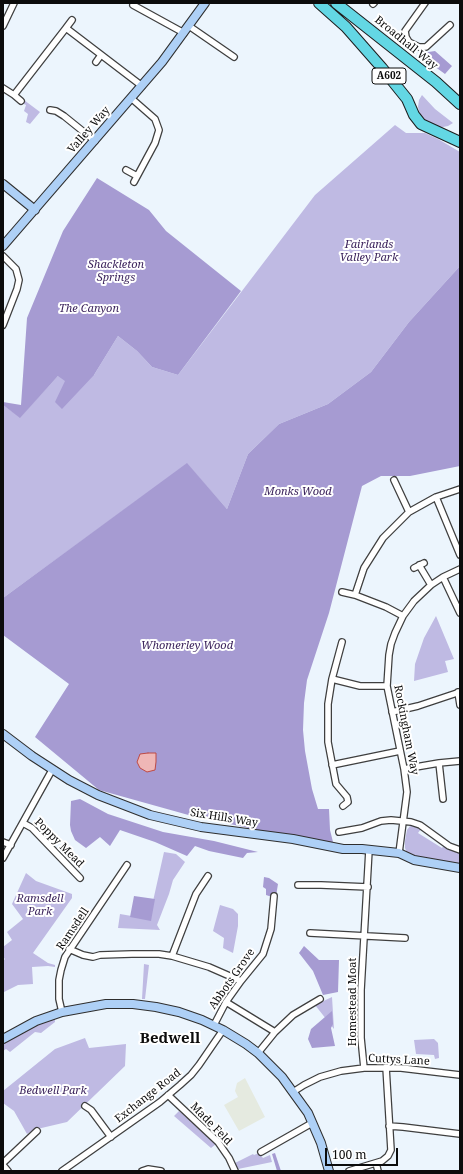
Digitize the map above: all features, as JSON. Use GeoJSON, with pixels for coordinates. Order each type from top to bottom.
{"type":"FeatureCollection","features":[{"type":"Feature","properties":{"kind":"highway","name":"A602"},"geometry":{"type":"LineString","coordinates":[[320,3],[346,26],[382,68],[407,99],[420,124],[460,142]]}},
{"type":"Feature","properties":{"kind":"highway","name":"Broadhall Way"},"geometry":{"type":"LineString","coordinates":[[336,3],[443,88],[460,104]]}},
{"type":"Feature","properties":{"kind":"street"},"geometry":{"type":"LineString","coordinates":[[3,26],[14,3]]}},
{"type":"Feature","properties":{"kind":"street","name":"Valley Way"},"geometry":{"type":"LineString","coordinates":[[3,246],[142,86],[184,33],[204,3]]}},
{"type":"Feature","properties":{"kind":"street"},"geometry":{"type":"LineString","coordinates":[[425,3],[405,31],[409,42],[419,47],[426,47],[450,25]]}},
{"type":"Feature","properties":{"kind":"street"},"geometry":{"type":"LineString","coordinates":[[134,5],[184,33]]}},
{"type":"Feature","properties":{"kind":"street"},"geometry":{"type":"LineString","coordinates":[[14,95],[72,20]]}},
{"type":"Feature","properties":{"kind":"street"},"geometry":{"type":"LineString","coordinates":[[189,26],[234,57]]}},
{"type":"Feature","properties":{"kind":"street"},"geometry":{"type":"LineString","coordinates":[[66,28],[142,86]]}},
{"type":"Feature","properties":{"kind":"street"},"geometry":{"type":"LineString","coordinates":[[96,62],[101,55]]}},
{"type":"Feature","properties":{"kind":"street"},"geometry":{"type":"LineString","coordinates":[[3,88],[21,101]]}},
{"type":"Feature","properties":{"kind":"street"},"geometry":{"type":"LineString","coordinates":[[131,98],[155,119],[159,130],[155,143],[134,182]]}},
{"type":"Feature","properties":{"kind":"street"},"geometry":{"type":"LineString","coordinates":[[50,110],[56,111],[64,116],[95,140]]}},
{"type":"Feature","properties":{"kind":"street"},"geometry":{"type":"LineString","coordinates":[[126,170],[137,176]]}},
{"type":"Feature","properties":{"kind":"street"},"geometry":{"type":"LineString","coordinates":[[3,184],[35,210]]}},
{"type":"Feature","properties":{"kind":"street"},"geometry":{"type":"LineString","coordinates":[[3,256],[16,269],[19,280],[3,325]]}},
{"type":"Feature","properties":{"kind":"street"},"geometry":{"type":"LineString","coordinates":[[394,480],[409,512]]}},
{"type":"Feature","properties":{"kind":"street"},"geometry":{"type":"LineString","coordinates":[[355,595],[364,568],[383,538],[409,512],[436,497],[460,489]]}},
{"type":"Feature","properties":{"kind":"street"},"geometry":{"type":"LineString","coordinates":[[436,497],[460,555]]}},
{"type":"Feature","properties":{"kind":"street"},"geometry":{"type":"LineString","coordinates":[[419,565],[431,585]]}},
{"type":"Feature","properties":{"kind":"street","name":"Rockingham Way"},"geometry":{"type":"LineString","coordinates":[[399,853],[407,792],[404,769],[387,686],[391,644],[394,632],[414,601],[431,585],[443,577],[460,569]]}},
{"type":"Feature","properties":{"kind":"street"},"geometry":{"type":"LineString","coordinates":[[443,577],[460,613]]}},
{"type":"Feature","properties":{"kind":"street"},"geometry":{"type":"LineString","coordinates":[[342,592],[355,595],[386,607],[403,616]]}},
{"type":"Feature","properties":{"kind":"street"},"geometry":{"type":"LineString","coordinates":[[342,642],[332,679],[328,704],[327,728],[336,784],[347,797],[348,802],[343,806]]}},
{"type":"Feature","properties":{"kind":"street"},"geometry":{"type":"LineString","coordinates":[[332,679],[360,686],[387,686]]}},
{"type":"Feature","properties":{"kind":"street"},"geometry":{"type":"LineString","coordinates":[[392,712],[418,706],[459,692],[460,705]]}},
{"type":"Feature","properties":{"kind":"street","name":"Six Hills Way"},"geometry":{"type":"LineString","coordinates":[[3,734],[52,770],[82,787],[120,804],[150,815],[176,822],[294,840],[369,854],[399,853],[414,860],[460,868]]}},
{"type":"Feature","properties":{"kind":"street"},"geometry":{"type":"LineString","coordinates":[[332,765],[400,751]]}},
{"type":"Feature","properties":{"kind":"street"},"geometry":{"type":"LineString","coordinates":[[404,769],[460,761]]}},
{"type":"Feature","properties":{"kind":"street"},"geometry":{"type":"LineString","coordinates":[[439,763],[443,799]]}},
{"type":"Feature","properties":{"kind":"street"},"geometry":{"type":"LineString","coordinates":[[3,858],[52,770]]}},
{"type":"Feature","properties":{"kind":"street"},"geometry":{"type":"LineString","coordinates":[[339,832],[362,828],[381,821],[391,820],[415,823],[420,825],[445,844],[460,850]]}},
{"type":"Feature","properties":{"kind":"street","name":"Poppy Mead"},"geometry":{"type":"LineString","coordinates":[[23,823],[32,828],[80,878]]}},
{"type":"Feature","properties":{"kind":"street"},"geometry":{"type":"LineString","coordinates":[[3,842],[11,845]]}},
{"type":"Feature","properties":{"kind":"street","name":"Homestead Moat"},"geometry":{"type":"LineString","coordinates":[[364,1068],[361,1038],[361,1004],[369,854]]}},
{"type":"Feature","properties":{"kind":"street","name":"Ramsdell"},"geometry":{"type":"LineString","coordinates":[[62,1012],[59,999],[59,980],[61,968],[69,949],[128,865]]}},
{"type":"Feature","properties":{"kind":"street"},"geometry":{"type":"LineString","coordinates":[[172,956],[193,898],[208,876]]}},
{"type":"Feature","properties":{"kind":"street"},"geometry":{"type":"LineString","coordinates":[[298,885],[368,888]]}},
{"type":"Feature","properties":{"kind":"street","name":"Abbots Grove"},"geometry":{"type":"LineString","coordinates":[[214,1025],[226,1002],[263,954],[272,929],[274,896]]}},
{"type":"Feature","properties":{"kind":"street"},"geometry":{"type":"LineString","coordinates":[[310,933],[405,938]]}},
{"type":"Feature","properties":{"kind":"street"},"geometry":{"type":"LineString","coordinates":[[69,949],[84,955],[93,956],[132,954],[172,956],[209,967],[241,981]]}},
{"type":"Feature","properties":{"kind":"street"},"geometry":{"type":"LineString","coordinates":[[258,1053],[275,1032],[293,1015],[320,999]]}},
{"type":"Feature","properties":{"kind":"street"},"geometry":{"type":"LineString","coordinates":[[226,1002],[275,1032]]}},
{"type":"Feature","properties":{"kind":"street"},"geometry":{"type":"LineString","coordinates":[[3,1039],[36,1021],[62,1012],[106,1004],[144,1005],[179,1012],[214,1025],[258,1053],[282,1077],[294,1092],[308,1113],[325,1154],[329,1171]]}},
{"type":"Feature","properties":{"kind":"street","name":"Exchange Road"},"geometry":{"type":"LineString","coordinates":[[62,1171],[69,1169],[168,1095],[191,1075],[223,1030]]}},
{"type":"Feature","properties":{"kind":"street"},"geometry":{"type":"LineString","coordinates":[[349,1171],[382,1161],[390,1154],[391,1147],[386,1067]]}},
{"type":"Feature","properties":{"kind":"street","name":"Cuttys Lane"},"geometry":{"type":"LineString","coordinates":[[294,1092],[304,1085],[320,1078],[364,1068],[386,1067],[460,1075]]}},
{"type":"Feature","properties":{"kind":"street","name":"Made Feld"},"geometry":{"type":"LineString","coordinates":[[168,1095],[218,1142],[229,1158],[235,1171]]}},
{"type":"Feature","properties":{"kind":"street","name":"Exchange Road"},"geometry":{"type":"LineString","coordinates":[[85,1106],[91,1110],[111,1137]]}},
{"type":"Feature","properties":{"kind":"street"},"geometry":{"type":"LineString","coordinates":[[261,1152],[312,1123]]}},
{"type":"Feature","properties":{"kind":"street"},"geometry":{"type":"LineString","coordinates":[[389,1126],[460,1134]]}},
{"type":"Feature","properties":{"kind":"street"},"geometry":{"type":"LineString","coordinates":[[8,1171],[3,1164],[37,1131]]}},
{"type":"Feature","properties":{"kind":"street"},"geometry":{"type":"LineString","coordinates":[[376,1163],[378,1171]]}},
{"type":"Feature","properties":{"kind":"street"},"geometry":{"type":"LineString","coordinates":[[142,1171],[148,1169],[161,1171]]}},
{"type":"Feature","properties":{"kind":"shaded area"},"geometry":{"type":"Polygon","coordinates":[[[156,753],[156,762],[155,770],[147,772],[140,768],[137,762],[140,754],[156,753]]]}},
{"type":"Feature","properties":{"kind":"shaded area"},"geometry":{"type":"Polygon","coordinates":[[[245,1078],[265,1117],[239,1131],[224,1105],[238,1097],[235,1091],[237,1083],[245,1078]]]}},
{"type":"Feature","properties":{"kind":"green space"},"geometry":{"type":"Polygon","coordinates":[[[435,51],[452,66],[445,74],[420,56],[422,53],[435,51]]]}},
{"type":"Feature","properties":{"kind":"green space"},"geometry":{"type":"Polygon","coordinates":[[[422,95],[435,109],[453,123],[448,126],[438,128],[433,127],[421,118],[418,107],[419,100],[422,95]]]}},
{"type":"Feature","properties":{"kind":"green space"},"geometry":{"type":"Polygon","coordinates":[[[24,100],[40,112],[30,124],[26,122],[28,114],[24,111],[26,105],[22,103],[24,100]]]}},
{"type":"Feature","properties":{"kind":"green space","name":"Fairlands Valley Park"},"geometry":{"type":"Polygon","coordinates":[[[395,125],[406,133],[425,133],[460,152],[460,266],[409,322],[371,372],[328,404],[279,424],[248,454],[227,509],[187,464],[3,598],[3,405],[20,417],[58,376],[94,375],[118,336],[137,351],[152,367],[178,375],[315,195],[395,125]]]}},
{"type":"Feature","properties":{"kind":"green space","name":"Shackleton Springs"},"geometry":{"type":"Polygon","coordinates":[[[97,178],[149,210],[166,231],[241,291],[178,375],[152,367],[137,351],[118,336],[94,375],[62,409],[55,402],[65,381],[58,376],[20,418],[3,405],[3,402],[21,405],[27,318],[63,231],[97,178]]]}},
{"type":"Feature","properties":{"kind":"green space","name":"Whomerley Wood"},"geometry":{"type":"Polygon","coordinates":[[[460,266],[460,466],[410,476],[381,476],[362,486],[329,613],[307,680],[303,730],[305,751],[312,789],[318,809],[329,809],[330,830],[334,846],[192,816],[99,790],[35,737],[69,684],[3,635],[3,598],[187,463],[227,509],[248,454],[279,424],[328,404],[371,372],[409,322],[460,266]]]}},
{"type":"Feature","properties":{"kind":"green space"},"geometry":{"type":"Polygon","coordinates":[[[436,616],[454,659],[445,661],[448,672],[414,681],[415,664],[424,638],[436,616]]]}},
{"type":"Feature","properties":{"kind":"green space"},"geometry":{"type":"Polygon","coordinates":[[[80,799],[108,814],[163,832],[214,841],[258,852],[247,853],[243,858],[209,851],[195,846],[187,856],[155,842],[120,830],[110,846],[100,837],[86,848],[75,840],[70,825],[71,801],[80,799]]]}},
{"type":"Feature","properties":{"kind":"green space"},"geometry":{"type":"Polygon","coordinates":[[[410,826],[421,829],[418,833],[442,848],[444,845],[460,852],[460,866],[415,859],[407,853],[405,841],[407,830],[410,826]]]}},
{"type":"Feature","properties":{"kind":"green space"},"geometry":{"type":"Polygon","coordinates":[[[164,852],[176,854],[185,862],[173,880],[157,925],[160,930],[118,928],[120,914],[149,919],[164,852]]]}},
{"type":"Feature","properties":{"kind":"green space","name":"Ramsdell Park"},"geometry":{"type":"Polygon","coordinates":[[[26,873],[36,881],[72,894],[72,898],[33,953],[48,963],[55,965],[55,967],[32,967],[33,984],[18,985],[4,992],[3,961],[5,959],[3,957],[3,947],[12,940],[7,932],[23,919],[12,904],[26,873]]]}},
{"type":"Feature","properties":{"kind":"green space"},"geometry":{"type":"Polygon","coordinates":[[[264,877],[269,878],[278,884],[276,896],[272,897],[266,895],[266,889],[263,887],[264,877]]]}},
{"type":"Feature","properties":{"kind":"green space"},"geometry":{"type":"Polygon","coordinates":[[[134,896],[155,899],[151,921],[130,917],[134,896]]]}},
{"type":"Feature","properties":{"kind":"green space"},"geometry":{"type":"Polygon","coordinates":[[[220,905],[233,909],[238,914],[238,926],[233,953],[223,948],[224,938],[213,931],[220,905]]]}},
{"type":"Feature","properties":{"kind":"green space"},"geometry":{"type":"Polygon","coordinates":[[[304,946],[319,960],[339,960],[338,992],[323,995],[313,971],[299,953],[304,946]]]}},
{"type":"Feature","properties":{"kind":"green space"},"geometry":{"type":"Polygon","coordinates":[[[144,964],[149,965],[145,999],[142,999],[144,964]]]}},
{"type":"Feature","properties":{"kind":"green space"},"geometry":{"type":"Polygon","coordinates":[[[332,997],[334,1029],[315,1005],[332,997]]]}},
{"type":"Feature","properties":{"kind":"green space"},"geometry":{"type":"Polygon","coordinates":[[[332,1011],[333,1024],[331,1028],[335,1046],[312,1048],[308,1039],[311,1029],[332,1011]]]}},
{"type":"Feature","properties":{"kind":"green space"},"geometry":{"type":"Polygon","coordinates":[[[55,1017],[55,1022],[41,1033],[35,1032],[10,1052],[6,1049],[3,1051],[3,1043],[25,1032],[32,1026],[55,1017]]]}},
{"type":"Feature","properties":{"kind":"green space","name":"Bedwell Park"},"geometry":{"type":"Polygon","coordinates":[[[85,1038],[89,1048],[126,1044],[125,1066],[67,1122],[33,1130],[27,1134],[14,1111],[3,1103],[3,1091],[55,1049],[85,1038]]]}},
{"type":"Feature","properties":{"kind":"green space"},"geometry":{"type":"Polygon","coordinates":[[[434,1039],[438,1043],[439,1058],[435,1059],[434,1055],[416,1054],[414,1040],[434,1039]]]}},
{"type":"Feature","properties":{"kind":"green space"},"geometry":{"type":"Polygon","coordinates":[[[179,1111],[200,1128],[216,1144],[211,1148],[174,1116],[179,1111]]]}},
{"type":"Feature","properties":{"kind":"green space"},"geometry":{"type":"Polygon","coordinates":[[[259,1153],[263,1158],[270,1155],[272,1162],[238,1169],[235,1163],[253,1154],[259,1153]]]}},
{"type":"Feature","properties":{"kind":"green space"},"geometry":{"type":"Polygon","coordinates":[[[275,1153],[281,1171],[277,1171],[272,1154],[275,1153]]]}},
{"type":"Feature","properties":{"kind":"district","name":"Bedwell"},"geometry":{"type":"Point","coordinates":[170,1039]}},
{"type":"Feature","properties":{"kind":"park label","name":"The Canyon"},"geometry":{"type":"Point","coordinates":[89,309]}},
{"type":"Feature","properties":{"kind":"park label","name":"Monks Wood"},"geometry":{"type":"Point","coordinates":[298,492]}}]}
